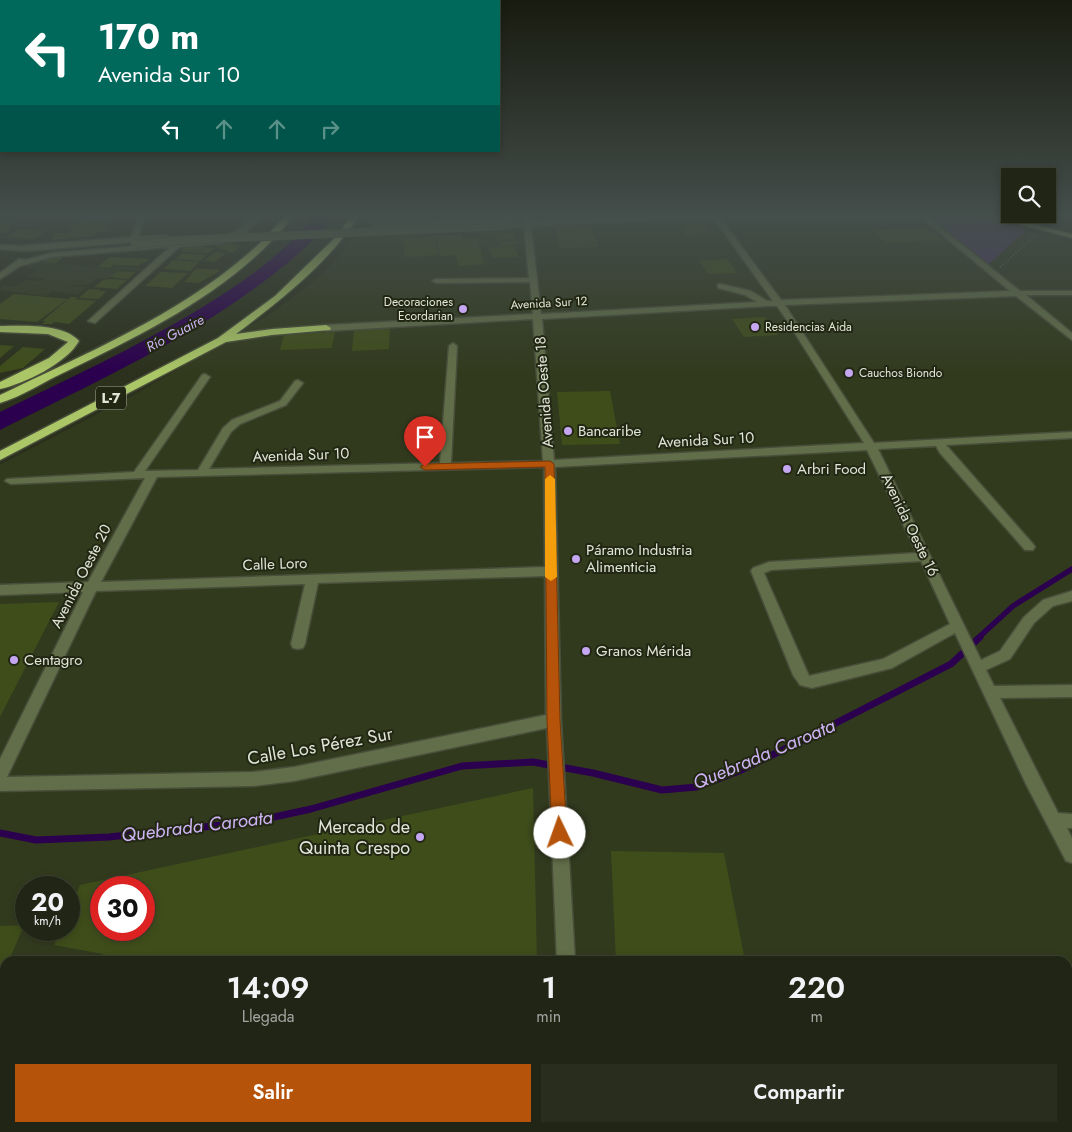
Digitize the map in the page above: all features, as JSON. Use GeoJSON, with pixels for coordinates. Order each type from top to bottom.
{"type":"FeatureCollection","features":[{"type":"Feature","properties":{"kind":"highway"},"geometry":{"type":"LineString","coordinates":[[0,399],[128,335],[200,292],[235,267]]}},
{"type":"Feature","properties":{"kind":"highway","name":"L-7"},"geometry":{"type":"LineString","coordinates":[[0,456],[222,340],[278,298],[311,267]]}},
{"type":"Feature","properties":{"kind":"highway"},"geometry":{"type":"LineString","coordinates":[[222,340],[259,333],[326,328]]}},
{"type":"Feature","properties":{"kind":"highway"},"geometry":{"type":"LineString","coordinates":[[0,329],[48,332],[67,336],[74,341],[73,345],[56,358],[0,386]]}},
{"type":"Feature","properties":{"kind":"street"},"geometry":{"type":"LineString","coordinates":[[0,276],[13,267]]}},
{"type":"Feature","properties":{"kind":"street"},"geometry":{"type":"LineString","coordinates":[[92,321],[153,267]]}},
{"type":"Feature","properties":{"kind":"street","name":"Avenida Oeste 18"},"geometry":{"type":"LineString","coordinates":[[531,267],[538,316],[550,464],[554,720],[566,956]]}},
{"type":"Feature","properties":{"kind":"street","name":"Avenida Oeste 16"},"geometry":{"type":"LineString","coordinates":[[753,267],[779,303],[871,446],[1072,855]]}},
{"type":"Feature","properties":{"kind":"street"},"geometry":{"type":"LineString","coordinates":[[987,267],[1072,337]]}},
{"type":"Feature","properties":{"kind":"street"},"geometry":{"type":"LineString","coordinates":[[436,281],[533,280]]}},
{"type":"Feature","properties":{"kind":"street"},"geometry":{"type":"LineString","coordinates":[[721,286],[748,294],[766,304]]}},
{"type":"Feature","properties":{"kind":"street","name":"Avenida Sur 12"},"geometry":{"type":"LineString","coordinates":[[326,328],[779,303],[1020,293],[1072,293]]}},
{"type":"Feature","properties":{"kind":"street"},"geometry":{"type":"LineString","coordinates":[[444,466],[453,346]]}},
{"type":"Feature","properties":{"kind":"street"},"geometry":{"type":"LineString","coordinates":[[136,475],[205,377]]}},
{"type":"Feature","properties":{"kind":"street"},"geometry":{"type":"LineString","coordinates":[[201,473],[227,430],[236,422],[283,403],[298,383]]}},
{"type":"Feature","properties":{"kind":"street","name":"Avenida Sur 10"},"geometry":{"type":"LineString","coordinates":[[11,481],[153,474],[550,464],[1072,435]]}},
{"type":"Feature","properties":{"kind":"street"},"geometry":{"type":"LineString","coordinates":[[939,442],[944,451],[1029,547]]}},
{"type":"Feature","properties":{"kind":"street","name":"Avenida Oeste 20"},"geometry":{"type":"LineString","coordinates":[[0,775],[92,587],[153,474]]}},
{"type":"Feature","properties":{"kind":"street"},"geometry":{"type":"LineString","coordinates":[[926,557],[769,566],[757,571],[800,675],[805,681],[812,682],[887,664],[960,627]]}},
{"type":"Feature","properties":{"kind":"street","name":"Calle Loro"},"geometry":{"type":"LineString","coordinates":[[0,590],[551,571]]}},
{"type":"Feature","properties":{"kind":"street"},"geometry":{"type":"LineString","coordinates":[[298,644],[313,579]]}},
{"type":"Feature","properties":{"kind":"street"},"geometry":{"type":"LineString","coordinates":[[978,665],[1005,655],[1029,620],[1048,603],[1072,596]]}},
{"type":"Feature","properties":{"kind":"street"},"geometry":{"type":"LineString","coordinates":[[991,692],[1072,692]]}},
{"type":"Feature","properties":{"kind":"street","name":"Calle Los Pérez Sur"},"geometry":{"type":"LineString","coordinates":[[0,784],[253,780],[294,774],[554,720]]}},
{"type":"Feature","properties":{"kind":"street"},"geometry":{"type":"LineString","coordinates":[[1054,820],[1072,821]]}},
{"type":"Feature","properties":{"kind":"path"},"geometry":{"type":"LineString","coordinates":[[994,272],[1000,267]]}},
{"type":"Feature","properties":{"kind":"shaded area"},"geometry":{"type":"Polygon","coordinates":[[[329,267],[1072,267],[1072,956],[0,956],[0,465],[143,390],[276,310],[309,285],[329,267]]]}},
{"type":"Feature","properties":{"kind":"shaded area"},"geometry":{"type":"Polygon","coordinates":[[[25,268],[143,268],[139,271],[119,270],[107,279],[97,278],[88,285],[65,285],[86,287],[77,295],[52,291],[46,296],[0,290],[2,286],[14,287],[25,280],[42,281],[45,279],[27,277],[37,270],[25,268]]]}},
{"type":"Feature","properties":{"kind":"water","name":"Río Guaire"},"geometry":{"type":"Polygon","coordinates":[[[282,267],[236,302],[203,323],[103,379],[0,430],[0,412],[124,351],[172,325],[213,301],[260,268],[282,267]]]}},
{"type":"Feature","properties":{"kind":"building"},"geometry":{"type":"Polygon","coordinates":[[[166,267],[194,267],[190,271],[164,269],[166,267]]]}},
{"type":"Feature","properties":{"kind":"building"},"geometry":{"type":"Polygon","coordinates":[[[703,267],[733,267],[737,273],[708,274],[703,267]]]}},
{"type":"Feature","properties":{"kind":"building"},"geometry":{"type":"Polygon","coordinates":[[[196,269],[221,270],[199,283],[184,282],[196,269]]]}},
{"type":"Feature","properties":{"kind":"building"},"geometry":{"type":"Polygon","coordinates":[[[118,271],[136,272],[128,279],[110,277],[118,271]]]}},
{"type":"Feature","properties":{"kind":"building"},"geometry":{"type":"Polygon","coordinates":[[[161,272],[188,273],[172,288],[145,286],[161,272]]]}},
{"type":"Feature","properties":{"kind":"building"},"geometry":{"type":"Polygon","coordinates":[[[103,280],[127,280],[117,289],[94,287],[103,280]]]}},
{"type":"Feature","properties":{"kind":"building"},"geometry":{"type":"Polygon","coordinates":[[[89,289],[106,291],[99,299],[79,298],[89,289]]]}},
{"type":"Feature","properties":{"kind":"building"},"geometry":{"type":"Polygon","coordinates":[[[14,294],[68,299],[37,322],[0,319],[0,304],[14,294]]]}},
{"type":"Feature","properties":{"kind":"building"},"geometry":{"type":"Polygon","coordinates":[[[71,297],[96,301],[69,324],[55,322],[42,324],[45,321],[42,321],[71,297]]]}},
{"type":"Feature","properties":{"kind":"building","name":"Residencias Aida"},"geometry":{"type":"Polygon","coordinates":[[[765,317],[778,335],[744,337],[732,319],[765,317]]]}},
{"type":"Feature","properties":{"kind":"building"},"geometry":{"type":"Polygon","coordinates":[[[390,327],[389,349],[352,351],[354,329],[390,327]]]}},
{"type":"Feature","properties":{"kind":"building"},"geometry":{"type":"Polygon","coordinates":[[[335,332],[332,348],[280,350],[284,334],[335,332]]]}},
{"type":"Feature","properties":{"kind":"building"},"geometry":{"type":"Polygon","coordinates":[[[0,345],[14,346],[0,358],[0,345]]]}},
{"type":"Feature","properties":{"kind":"building"},"geometry":{"type":"Polygon","coordinates":[[[23,347],[45,349],[23,368],[0,373],[0,366],[23,347]]]}},
{"type":"Feature","properties":{"kind":"building"},"geometry":{"type":"Polygon","coordinates":[[[610,391],[620,444],[562,445],[557,392],[610,391]]]}},
{"type":"Feature","properties":{"kind":"building","name":"Centagro"},"geometry":{"type":"Polygon","coordinates":[[[59,602],[0,717],[0,604],[59,602]]]}},
{"type":"Feature","properties":{"kind":"building","name":"Mercado de Quinta Crespo"},"geometry":{"type":"Polygon","coordinates":[[[533,788],[537,956],[102,956],[103,954],[54,945],[56,941],[80,941],[80,885],[90,883],[90,941],[155,941],[155,876],[122,876],[533,788]]]}},
{"type":"Feature","properties":{"kind":"building"},"geometry":{"type":"Polygon","coordinates":[[[611,851],[724,853],[744,956],[616,956],[611,851]]]}},
{"type":"Feature","properties":{"kind":"building"},"geometry":{"type":"Polygon","coordinates":[[[15,925],[15,941],[17,941],[11,956],[0,956],[0,926],[15,925]]]}},
{"type":"Feature","properties":{"kind":"waterway","name":"Quebrada Caroata"},"geometry":{"type":"LineString","coordinates":[[978,638],[1013,606],[1072,569]]}},
{"type":"Feature","properties":{"kind":"waterway","name":"Quebrada Caroata"},"geometry":{"type":"LineString","coordinates":[[0,833],[36,840],[109,837],[251,822],[311,809],[462,766],[533,762],[593,773],[662,790],[697,787],[739,771],[799,742],[951,664],[980,637]]}},
{"type":"Feature","properties":{"kind":"slow traffic"},"geometry":{"type":"LineString","coordinates":[[550,479],[551,577]]}},
{"type":"Feature","properties":{"kind":"place","name":"Decoraciones Ecordarian"},"geometry":{"type":"Point","coordinates":[463,309]}},
{"type":"Feature","properties":{"kind":"place","name":"Residencias Aida"},"geometry":{"type":"Point","coordinates":[755,327]}},
{"type":"Feature","properties":{"kind":"place","name":"Cauchos Biondo"},"geometry":{"type":"Point","coordinates":[849,373]}},
{"type":"Feature","properties":{"kind":"place","name":"Bancaribe"},"geometry":{"type":"Point","coordinates":[568,431]}},
{"type":"Feature","properties":{"kind":"place","name":"Arbri Food"},"geometry":{"type":"Point","coordinates":[787,469]}},
{"type":"Feature","properties":{"kind":"place","name":"Páramo Industria Alimenticia"},"geometry":{"type":"Point","coordinates":[576,559]}},
{"type":"Feature","properties":{"kind":"place","name":"Granos Mérida"},"geometry":{"type":"Point","coordinates":[586,651]}},
{"type":"Feature","properties":{"kind":"place","name":"Centagro"},"geometry":{"type":"Point","coordinates":[14,660]}},
{"type":"Feature","properties":{"kind":"place","name":"Mercado de Quinta Crespo"},"geometry":{"type":"Point","coordinates":[420,837]}},
{"type":"Feature","properties":{"kind":"route"},"geometry":{"type":"LineString","coordinates":[[425,467],[550,464],[554,720],[560,833]]}}]}
